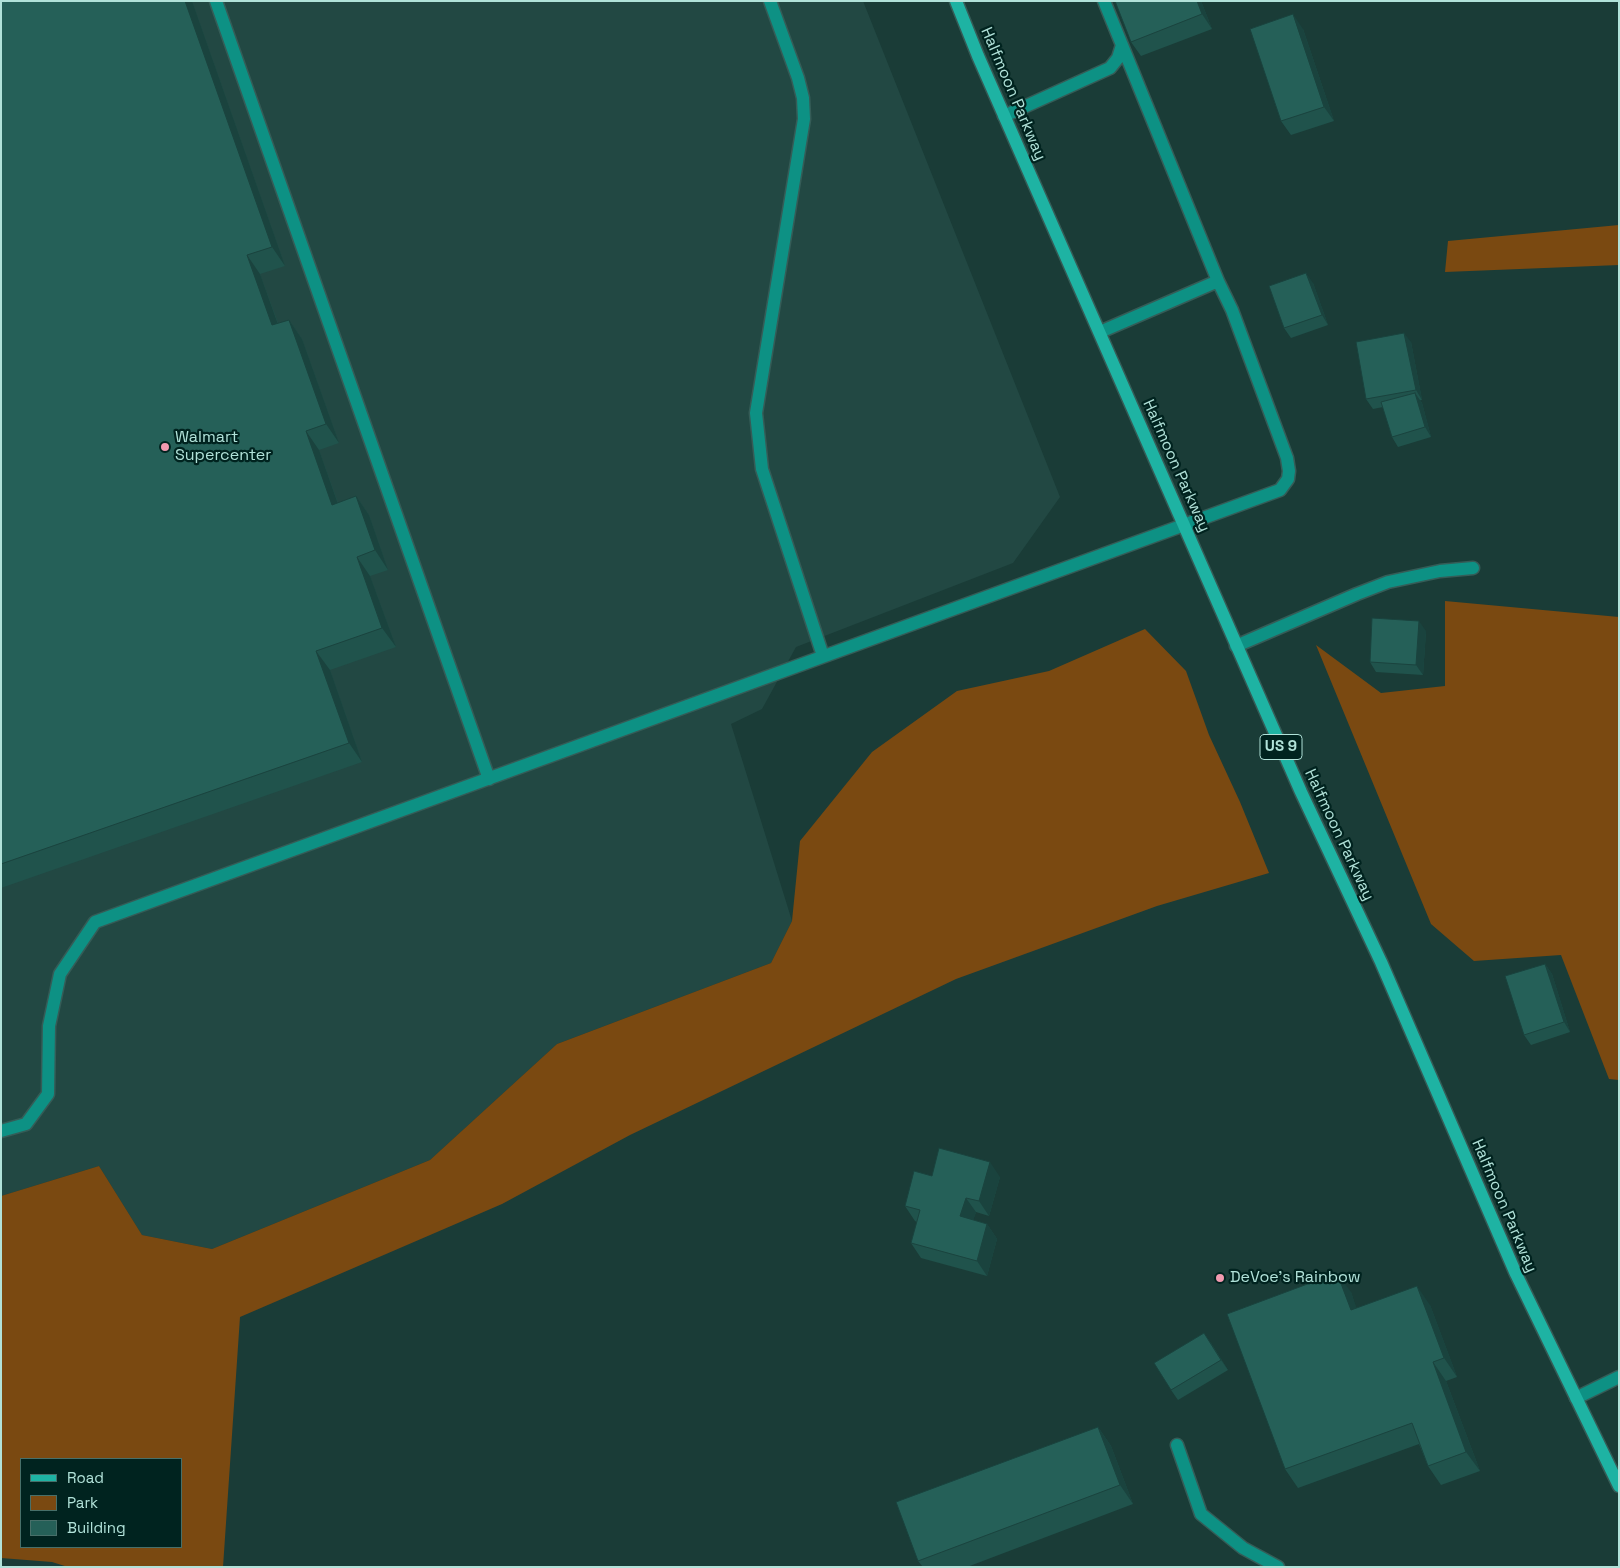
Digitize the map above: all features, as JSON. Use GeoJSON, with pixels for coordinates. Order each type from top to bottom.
{"type":"FeatureCollection","features":[{"type":"Feature","properties":{"kind":"main road","name":"Halfmoon Parkway"},"geometry":{"type":"LineString","coordinates":[[956,1],[1004,116],[1300,792],[1381,962],[1516,1274],[1619,1486]]}},
{"type":"Feature","properties":{"kind":"lane"},"geometry":{"type":"LineString","coordinates":[[216,1],[489,779]]}},
{"type":"Feature","properties":{"kind":"lane"},"geometry":{"type":"LineString","coordinates":[[770,1],[798,78],[803,98],[804,119],[756,412],[762,469],[823,656]]}},
{"type":"Feature","properties":{"kind":"lane"},"geometry":{"type":"LineString","coordinates":[[1,1131],[26,1124],[48,1094],[49,1026],[60,974],[95,922],[1280,490],[1288,479],[1287,458],[1232,310],[1104,1]]}},
{"type":"Feature","properties":{"kind":"lane"},"geometry":{"type":"LineString","coordinates":[[1004,116],[1110,68],[1118,58],[1122,45]]}},
{"type":"Feature","properties":{"kind":"lane"},"geometry":{"type":"LineString","coordinates":[[1100,332],[1218,280]]}},
{"type":"Feature","properties":{"kind":"lane"},"geometry":{"type":"LineString","coordinates":[[1236,646],[1388,582],[1440,571],[1473,568]]}},
{"type":"Feature","properties":{"kind":"lane"},"geometry":{"type":"LineString","coordinates":[[1576,1398],[1619,1377]]}},
{"type":"Feature","properties":{"kind":"lane"},"geometry":{"type":"LineString","coordinates":[[1177,1445],[1201,1514],[1243,1548],[1278,1567]]}},
{"type":"Feature","properties":{"kind":"shaded area"},"geometry":{"type":"Polygon","coordinates":[[[1,1],[863,1],[1060,497],[1013,563],[796,647],[762,709],[731,724],[792,921],[771,963],[557,1044],[430,1160],[212,1249],[142,1235],[99,1166],[1,1196],[1,1]]]}},
{"type":"Feature","properties":{"kind":"green space"},"geometry":{"type":"Polygon","coordinates":[[[1619,225],[1619,265],[1445,272],[1448,241],[1619,225]]]}},
{"type":"Feature","properties":{"kind":"green space"},"geometry":{"type":"Polygon","coordinates":[[[1445,601],[1619,617],[1619,1080],[1609,1079],[1561,955],[1474,961],[1431,924],[1316,645],[1381,693],[1445,686],[1445,601]]]}},
{"type":"Feature","properties":{"kind":"green space"},"geometry":{"type":"Polygon","coordinates":[[[1145,629],[1186,671],[1209,735],[1240,802],[1269,873],[1157,906],[956,979],[630,1135],[502,1204],[240,1317],[223,1567],[68,1567],[52,1562],[1,1558],[1,1196],[99,1166],[142,1235],[212,1249],[430,1160],[557,1044],[771,963],[792,921],[800,841],[872,752],[957,691],[1049,671],[1145,629]]]}},
{"type":"Feature","properties":{"kind":"building","name":"Walmart Supercenter"},"geometry":{"type":"Polygon","coordinates":[[[1,1],[185,1],[272,247],[247,255],[272,325],[289,320],[326,424],[306,431],[332,505],[356,496],[375,550],[357,557],[382,628],[316,651],[349,743],[1,864],[1,1]]]}},
{"type":"Feature","properties":{"kind":"building"},"geometry":{"type":"Polygon","coordinates":[[[1115,1],[1197,1],[1202,14],[1131,42],[1115,1]]]}},
{"type":"Feature","properties":{"kind":"building"},"geometry":{"type":"Polygon","coordinates":[[[1293,14],[1324,107],[1281,121],[1250,29],[1293,14]]]}},
{"type":"Feature","properties":{"kind":"building"},"geometry":{"type":"Polygon","coordinates":[[[1306,273],[1322,315],[1284,328],[1269,286],[1306,273]]]}},
{"type":"Feature","properties":{"kind":"building"},"geometry":{"type":"Polygon","coordinates":[[[1404,333],[1416,390],[1366,399],[1356,342],[1404,333]]]}},
{"type":"Feature","properties":{"kind":"building"},"geometry":{"type":"Polygon","coordinates":[[[1415,393],[1425,427],[1392,437],[1381,402],[1415,393]]]}},
{"type":"Feature","properties":{"kind":"building"},"geometry":{"type":"Polygon","coordinates":[[[1372,618],[1419,621],[1416,665],[1370,662],[1372,618]]]}},
{"type":"Feature","properties":{"kind":"building"},"geometry":{"type":"Polygon","coordinates":[[[1545,964],[1564,1022],[1524,1035],[1505,976],[1545,964]]]}},
{"type":"Feature","properties":{"kind":"building"},"geometry":{"type":"Polygon","coordinates":[[[939,1148],[990,1162],[979,1201],[966,1198],[960,1216],[987,1224],[977,1261],[911,1243],[920,1210],[905,1206],[914,1171],[932,1176],[939,1148]]]}},
{"type":"Feature","properties":{"kind":"building"},"geometry":{"type":"Polygon","coordinates":[[[1337,1273],[1351,1310],[1417,1286],[1444,1358],[1433,1362],[1466,1452],[1428,1466],[1412,1423],[1285,1469],[1227,1314],[1337,1273]]]}},
{"type":"Feature","properties":{"kind":"building"},"geometry":{"type":"Polygon","coordinates":[[[1204,1333],[1221,1360],[1171,1390],[1154,1363],[1204,1333]]]}},
{"type":"Feature","properties":{"kind":"building"},"geometry":{"type":"Polygon","coordinates":[[[1098,1427],[1120,1485],[918,1561],[896,1502],[1098,1427]]]}},
{"type":"Feature","properties":{"kind":"place","name":"Walmart Supercenter"},"geometry":{"type":"Point","coordinates":[165,447]}},
{"type":"Feature","properties":{"kind":"place","name":"DeVoe's Rainbow"},"geometry":{"type":"Point","coordinates":[1220,1278]}}]}
